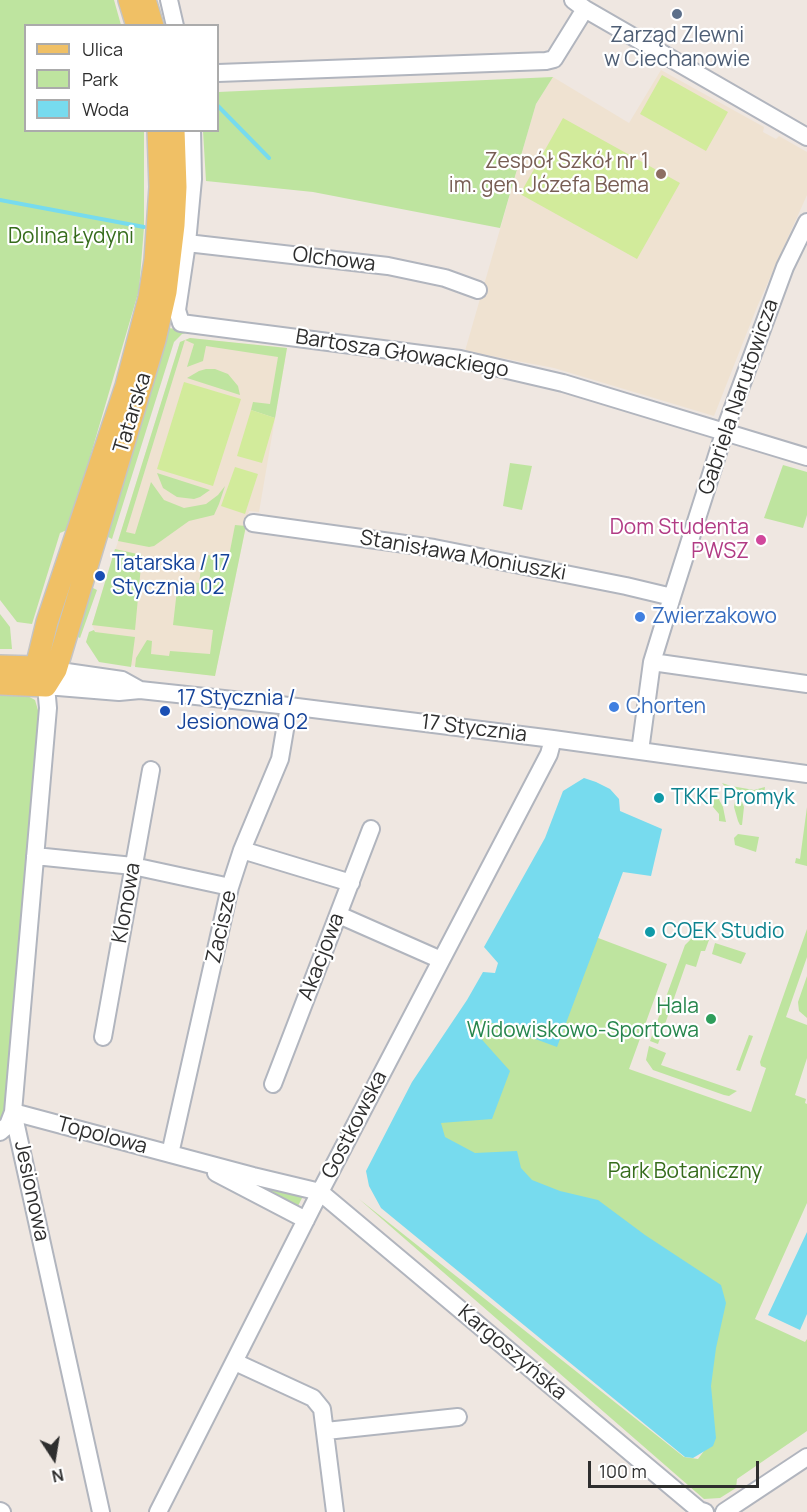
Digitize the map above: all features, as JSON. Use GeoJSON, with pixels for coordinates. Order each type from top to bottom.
{"type":"FeatureCollection","features":[{"type":"Feature","properties":{"kind":"main road"},"geometry":{"type":"LineString","coordinates":[[129,0],[136,24]]}},
{"type":"Feature","properties":{"kind":"main road"},"geometry":{"type":"LineString","coordinates":[[145,0],[152,24]]}},
{"type":"Feature","properties":{"kind":"main road","name":"Tatarska"},"geometry":{"type":"LineString","coordinates":[[46,675],[47,622],[126,386],[149,298],[158,224],[160,187],[158,132]]}},
{"type":"Feature","properties":{"kind":"main road","name":"Tatarska"},"geometry":{"type":"LineString","coordinates":[[46,675],[82,580],[147,369],[166,292],[176,187],[174,132]]}},
{"type":"Feature","properties":{"kind":"main road","name":"17 Stycznia"},"geometry":{"type":"LineString","coordinates":[[0,666],[46,675]]}},
{"type":"Feature","properties":{"kind":"main road","name":"17 Stycznia"},"geometry":{"type":"LineString","coordinates":[[0,684],[46,675]]}},
{"type":"Feature","properties":{"kind":"street"},"geometry":{"type":"LineString","coordinates":[[169,0],[175,24]]}},
{"type":"Feature","properties":{"kind":"street"},"geometry":{"type":"LineString","coordinates":[[219,73],[546,61],[554,58],[579,5],[807,137]]}},
{"type":"Feature","properties":{"kind":"street"},"geometry":{"type":"LineString","coordinates":[[187,243],[193,179],[192,132]]}},
{"type":"Feature","properties":{"kind":"street","name":"Gabriela Narutowicza"},"geometry":{"type":"LineString","coordinates":[[640,751],[652,662],[724,432],[785,267],[807,222]]}},
{"type":"Feature","properties":{"kind":"street","name":"Olchowa"},"geometry":{"type":"LineString","coordinates":[[187,243],[388,266],[445,278],[478,290]]}},
{"type":"Feature","properties":{"kind":"street","name":"Bartosza Głowackiego"},"geometry":{"type":"LineString","coordinates":[[187,243],[177,310],[181,323],[460,359],[557,381],[807,457]]}},
{"type":"Feature","properties":{"kind":"street","name":"Stanisława Moniuszki"},"geometry":{"type":"LineString","coordinates":[[253,523],[434,548],[672,597]]}},
{"type":"Feature","properties":{"kind":"street"},"geometry":{"type":"LineString","coordinates":[[652,662],[807,684]]}},
{"type":"Feature","properties":{"kind":"street","name":"17 Stycznia"},"geometry":{"type":"LineString","coordinates":[[46,675],[119,692],[140,690],[289,706],[554,738],[807,774]]}},
{"type":"Feature","properties":{"kind":"street","name":"Jesionowa"},"geometry":{"type":"LineString","coordinates":[[46,675],[48,708],[14,1112],[101,1512]]}},
{"type":"Feature","properties":{"kind":"street","name":"Zacisze"},"geometry":{"type":"LineString","coordinates":[[170,1154],[230,887],[242,850],[280,759],[289,706]]}},
{"type":"Feature","properties":{"kind":"street","name":"Gostkowska"},"geometry":{"type":"LineString","coordinates":[[158,1512],[320,1192],[549,754],[554,738]]}},
{"type":"Feature","properties":{"kind":"street","name":"Klonowa"},"geometry":{"type":"LineString","coordinates":[[103,1037],[151,770]]}},
{"type":"Feature","properties":{"kind":"street","name":"Akacjowa"},"geometry":{"type":"LineString","coordinates":[[273,1084],[371,829]]}},
{"type":"Feature","properties":{"kind":"street"},"geometry":{"type":"LineString","coordinates":[[242,850],[351,883]]}},
{"type":"Feature","properties":{"kind":"street"},"geometry":{"type":"LineString","coordinates":[[35,856],[134,866],[230,887]]}},
{"type":"Feature","properties":{"kind":"street"},"geometry":{"type":"LineString","coordinates":[[339,915],[441,960]]}},
{"type":"Feature","properties":{"kind":"street"},"geometry":{"type":"LineString","coordinates":[[0,1132],[8,1125],[14,1112]]}},
{"type":"Feature","properties":{"kind":"street","name":"Topolowa"},"geometry":{"type":"LineString","coordinates":[[14,1112],[320,1192]]}},
{"type":"Feature","properties":{"kind":"street","name":"Topolowa"},"geometry":{"type":"LineString","coordinates":[[191,1160],[306,1220]]}},
{"type":"Feature","properties":{"kind":"street","name":"Kargoszyńska"},"geometry":{"type":"LineString","coordinates":[[320,1192],[699,1510],[705,1512]]}},
{"type":"Feature","properties":{"kind":"street"},"geometry":{"type":"LineString","coordinates":[[235,1362],[313,1398],[322,1409],[334,1512]]}},
{"type":"Feature","properties":{"kind":"street"},"geometry":{"type":"LineString","coordinates":[[326,1431],[458,1417]]}},
{"type":"Feature","properties":{"kind":"street"},"geometry":{"type":"LineString","coordinates":[[724,1512],[807,1457]]}},
{"type":"Feature","properties":{"kind":"shaded area"},"geometry":{"type":"Polygon","coordinates":[[[661,70],[764,127],[763,132],[776,139],[779,136],[807,152],[807,195],[757,307],[714,416],[554,368],[465,351],[536,104],[553,77],[629,123],[661,70]]]}},
{"type":"Feature","properties":{"kind":"shaded area"},"geometry":{"type":"Polygon","coordinates":[[[190,338],[287,348],[259,512],[249,511],[215,676],[111,663],[92,625],[180,342],[190,338]]]}},
{"type":"Feature","properties":{"kind":"green space","name":"Dolina Łydyni"},"geometry":{"type":"Polygon","coordinates":[[[0,0],[114,0],[121,24],[24,24],[24,132],[144,132],[144,227],[139,290],[69,529],[60,533],[32,624],[17,622],[0,600],[0,0]]]}},
{"type":"Feature","properties":{"kind":"green space"},"geometry":{"type":"Polygon","coordinates":[[[662,75],[728,112],[706,151],[640,114],[662,75]]]}},
{"type":"Feature","properties":{"kind":"green space"},"geometry":{"type":"Polygon","coordinates":[[[553,77],[536,104],[500,228],[313,192],[206,181],[203,132],[219,132],[219,92],[553,77]]]}},
{"type":"Feature","properties":{"kind":"green space"},"geometry":{"type":"Polygon","coordinates":[[[563,118],[680,183],[637,259],[520,194],[563,118]]]}},
{"type":"Feature","properties":{"kind":"green space"},"geometry":{"type":"Polygon","coordinates":[[[168,328],[194,331],[182,334],[174,342],[112,539],[104,535],[168,328]]]}},
{"type":"Feature","properties":{"kind":"green space"},"geometry":{"type":"Polygon","coordinates":[[[190,338],[287,348],[275,418],[251,410],[253,402],[270,404],[278,357],[206,346],[203,361],[187,367],[194,344],[185,340],[190,338]]]}},
{"type":"Feature","properties":{"kind":"green space"},"geometry":{"type":"Polygon","coordinates":[[[185,340],[126,532],[135,534],[151,482],[164,500],[184,508],[206,504],[225,486],[219,504],[214,515],[189,521],[154,546],[118,541],[180,342],[185,340]]]}},
{"type":"Feature","properties":{"kind":"green space"},"geometry":{"type":"Polygon","coordinates":[[[206,369],[215,369],[228,374],[238,386],[240,395],[187,378],[206,369]]]}},
{"type":"Feature","properties":{"kind":"green space"},"geometry":{"type":"Polygon","coordinates":[[[184,382],[241,399],[213,486],[157,469],[184,382]]]}},
{"type":"Feature","properties":{"kind":"green space"},"geometry":{"type":"Polygon","coordinates":[[[251,410],[275,418],[262,463],[237,456],[251,410]]]}},
{"type":"Feature","properties":{"kind":"green space"},"geometry":{"type":"Polygon","coordinates":[[[510,463],[532,466],[522,510],[503,506],[510,463]]]}},
{"type":"Feature","properties":{"kind":"green space"},"geometry":{"type":"Polygon","coordinates":[[[783,465],[807,472],[807,515],[803,528],[764,518],[783,465]]]}},
{"type":"Feature","properties":{"kind":"green space"},"geometry":{"type":"Polygon","coordinates":[[[235,467],[258,474],[245,514],[221,506],[235,467]]]}},
{"type":"Feature","properties":{"kind":"green space"},"geometry":{"type":"Polygon","coordinates":[[[157,473],[210,490],[194,499],[177,497],[163,488],[157,473]]]}},
{"type":"Feature","properties":{"kind":"green space"},"geometry":{"type":"Polygon","coordinates":[[[235,525],[246,526],[215,676],[135,667],[136,658],[147,640],[152,641],[151,654],[169,656],[170,651],[210,654],[213,630],[173,625],[178,581],[199,583],[203,555],[229,556],[235,525]]]}},
{"type":"Feature","properties":{"kind":"green space"},"geometry":{"type":"Polygon","coordinates":[[[115,549],[142,555],[135,630],[92,625],[115,549]]]}},
{"type":"Feature","properties":{"kind":"green space"},"geometry":{"type":"Polygon","coordinates":[[[91,587],[97,590],[80,638],[72,634],[91,587]]]}},
{"type":"Feature","properties":{"kind":"green space"},"geometry":{"type":"Polygon","coordinates":[[[0,614],[10,627],[12,649],[0,649],[0,614]]]}},
{"type":"Feature","properties":{"kind":"green space"},"geometry":{"type":"Polygon","coordinates":[[[94,630],[95,632],[135,637],[131,667],[99,662],[86,642],[89,632],[94,630]]]}},
{"type":"Feature","properties":{"kind":"green space"},"geometry":{"type":"Polygon","coordinates":[[[24,694],[35,700],[40,717],[6,1115],[0,1123],[0,695],[24,694]]]}},
{"type":"Feature","properties":{"kind":"green space"},"geometry":{"type":"Polygon","coordinates":[[[722,783],[754,790],[765,787],[764,795],[729,791],[722,783]]]}},
{"type":"Feature","properties":{"kind":"green space"},"geometry":{"type":"Polygon","coordinates":[[[715,792],[723,807],[726,822],[719,821],[719,814],[713,807],[715,792]]]}},
{"type":"Feature","properties":{"kind":"green space"},"geometry":{"type":"Polygon","coordinates":[[[735,802],[742,802],[744,807],[742,825],[738,821],[734,807],[735,802]]]}},
{"type":"Feature","properties":{"kind":"green space"},"geometry":{"type":"Polygon","coordinates":[[[807,807],[807,866],[795,863],[796,858],[800,859],[807,807]]]}},
{"type":"Feature","properties":{"kind":"green space"},"geometry":{"type":"Polygon","coordinates":[[[738,834],[759,837],[756,852],[735,845],[734,838],[738,834]]]}},
{"type":"Feature","properties":{"kind":"green space","name":"Park Botaniczny"},"geometry":{"type":"Polygon","coordinates":[[[807,929],[807,957],[786,1017],[807,1025],[807,1058],[795,1095],[806,1099],[807,1104],[807,1203],[755,1319],[805,1342],[807,1339],[807,1431],[737,1479],[736,1488],[720,1498],[704,1499],[359,1199],[684,1457],[698,1459],[713,1439],[476,1161],[441,1139],[438,1120],[482,1041],[479,1016],[585,933],[667,964],[629,1069],[751,1112],[766,1068],[761,1066],[760,1062],[807,929]]]}},
{"type":"Feature","properties":{"kind":"green space"},"geometry":{"type":"Polygon","coordinates":[[[692,938],[709,940],[705,951],[701,951],[696,967],[686,964],[658,1044],[650,1041],[685,945],[692,938]]]}},
{"type":"Feature","properties":{"kind":"green space"},"geometry":{"type":"Polygon","coordinates":[[[715,943],[746,953],[741,964],[712,954],[715,943]]]}},
{"type":"Feature","properties":{"kind":"green space"},"geometry":{"type":"Polygon","coordinates":[[[807,976],[807,1018],[799,1011],[798,1002],[807,976]]]}},
{"type":"Feature","properties":{"kind":"green space"},"geometry":{"type":"Polygon","coordinates":[[[749,1035],[753,1036],[740,1071],[736,1070],[749,1035]]]}},
{"type":"Feature","properties":{"kind":"green space"},"geometry":{"type":"Polygon","coordinates":[[[649,1046],[666,1053],[661,1065],[737,1091],[729,1096],[724,1095],[653,1070],[646,1060],[649,1046]]]}},
{"type":"Feature","properties":{"kind":"green space"},"geometry":{"type":"Polygon","coordinates":[[[240,1178],[303,1196],[297,1208],[240,1178]]]}},
{"type":"Feature","properties":{"kind":"water"},"geometry":{"type":"Polygon","coordinates":[[[584,778],[610,789],[619,799],[620,811],[662,829],[651,876],[623,872],[557,1047],[481,1019],[476,1033],[510,1071],[492,1119],[441,1123],[445,1137],[475,1153],[517,1151],[521,1168],[532,1180],[560,1191],[598,1200],[645,1235],[721,1285],[726,1303],[716,1348],[711,1386],[716,1438],[713,1446],[693,1458],[685,1457],[381,1208],[369,1186],[366,1171],[412,1082],[483,972],[495,973],[498,963],[484,947],[545,838],[563,791],[584,778]]]}},
{"type":"Feature","properties":{"kind":"water"},"geometry":{"type":"Polygon","coordinates":[[[807,1232],[807,1314],[800,1330],[768,1315],[807,1232]]]}},
{"type":"Feature","properties":{"kind":"waterway"},"geometry":{"type":"LineString","coordinates":[[219,107],[269,158]]}},
{"type":"Feature","properties":{"kind":"waterway"},"geometry":{"type":"LineString","coordinates":[[0,200],[144,227]]}},
{"type":"Feature","properties":{"kind":"place","name":"Zarząd Zlewni w Ciechanowie"},"geometry":{"type":"Point","coordinates":[677,14]}},
{"type":"Feature","properties":{"kind":"place","name":"Zespół Szkół nr 1 im. gen. Józefa Bema"},"geometry":{"type":"Point","coordinates":[661,174]}},
{"type":"Feature","properties":{"kind":"place","name":"Dom Studenta PWSZ"},"geometry":{"type":"Point","coordinates":[761,540]}},
{"type":"Feature","properties":{"kind":"place","name":"Tatarska / 17 Stycznia 02"},"geometry":{"type":"Point","coordinates":[100,576]}},
{"type":"Feature","properties":{"kind":"place","name":"Zwierzakowo"},"geometry":{"type":"Point","coordinates":[640,617]}},
{"type":"Feature","properties":{"kind":"place","name":"Chorten"},"geometry":{"type":"Point","coordinates":[614,707]}},
{"type":"Feature","properties":{"kind":"place","name":"17 Stycznia / Jesionowa 02"},"geometry":{"type":"Point","coordinates":[165,711]}},
{"type":"Feature","properties":{"kind":"place","name":"TKKF Promyk"},"geometry":{"type":"Point","coordinates":[659,798]}},
{"type":"Feature","properties":{"kind":"place","name":"COEK Studio"},"geometry":{"type":"Point","coordinates":[650,932]}},
{"type":"Feature","properties":{"kind":"place","name":"Hala Widowiskowo-Sportowa"},"geometry":{"type":"Point","coordinates":[711,1019]}}]}
